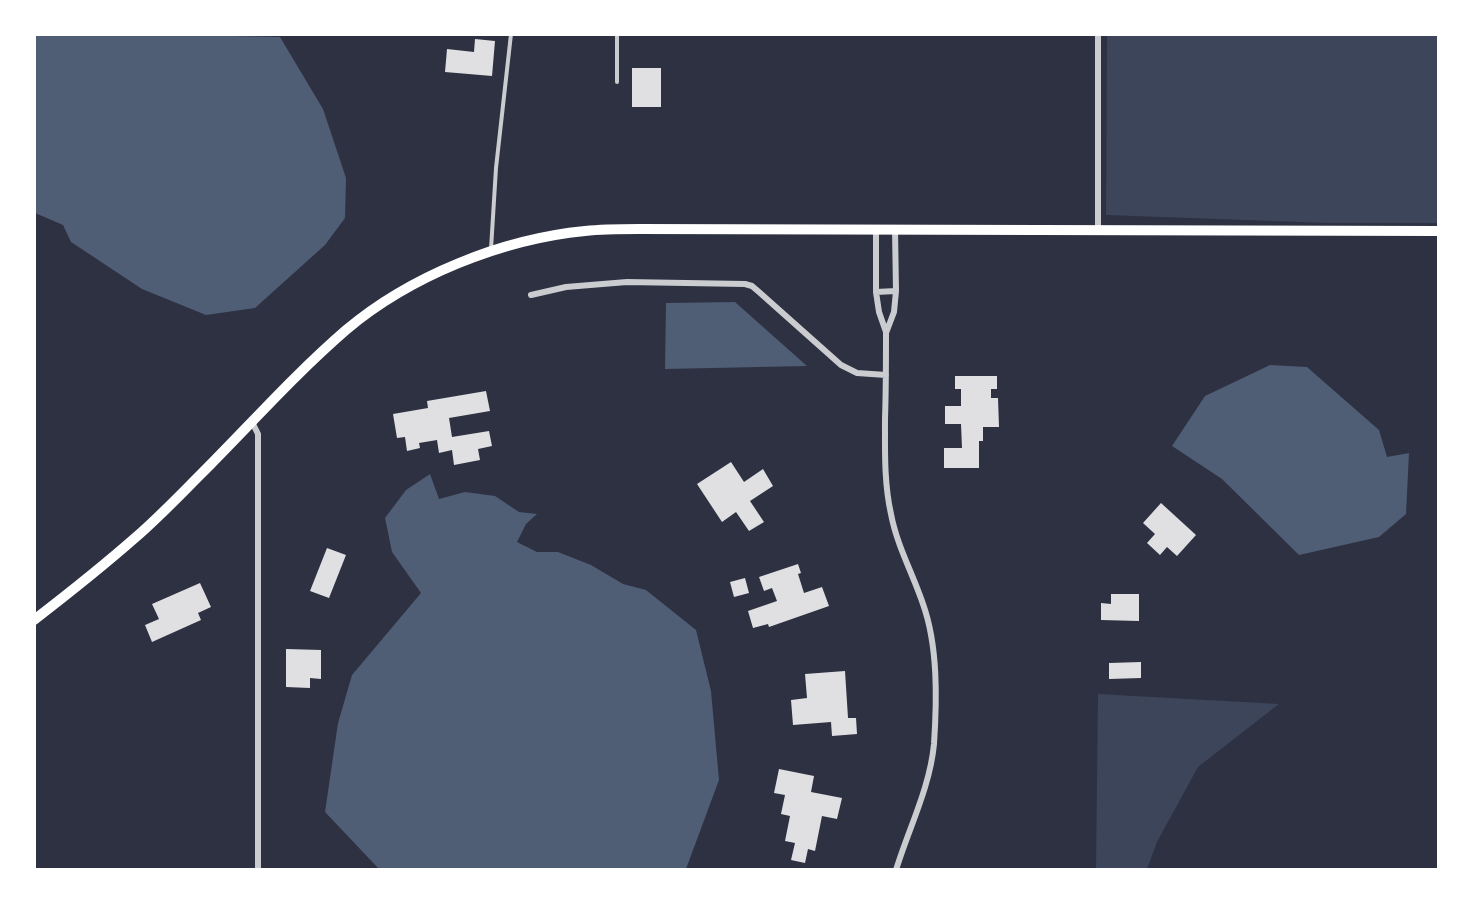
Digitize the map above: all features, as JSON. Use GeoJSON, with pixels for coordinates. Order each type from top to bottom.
{"type":"FeatureCollection","features":[{"type":"Feature","properties":{"kind":"main road"},"geometry":{"type":"LineString","coordinates":[[34,620],[138,536],[347,329],[408,288],[459,263],[490,251],[532,240],[585,231],[639,229],[1438,231]]}},
{"type":"Feature","properties":{"kind":"street"},"geometry":{"type":"LineString","coordinates":[[1098,34],[1098,230]]}},
{"type":"Feature","properties":{"kind":"street"},"geometry":{"type":"LineString","coordinates":[[876,229],[876,292],[879,312],[886,333],[885,466],[890,513],[900,549],[924,605],[931,632],[935,673],[935,715],[929,775],[896,870]]}},
{"type":"Feature","properties":{"kind":"street"},"geometry":{"type":"LineString","coordinates":[[886,333],[894,312],[896,291],[895,229]]}},
{"type":"Feature","properties":{"kind":"street"},"geometry":{"type":"LineString","coordinates":[[531,295],[566,287],[618,283],[745,284],[752,286],[842,365],[857,373],[886,375]]}},
{"type":"Feature","properties":{"kind":"street"},"geometry":{"type":"LineString","coordinates":[[876,292],[896,291]]}},
{"type":"Feature","properties":{"kind":"street"},"geometry":{"type":"LineString","coordinates":[[252,422],[258,434],[258,870]]}},
{"type":"Feature","properties":{"kind":"lane"},"geometry":{"type":"LineString","coordinates":[[490,251],[496,168],[511,34]]}},
{"type":"Feature","properties":{"kind":"lane"},"geometry":{"type":"LineString","coordinates":[[617,34],[617,82]]}},
{"type":"Feature","properties":{"kind":"shaded area"},"geometry":{"type":"Polygon","coordinates":[[[35,35],[280,37],[323,109],[346,178],[345,218],[325,245],[255,308],[206,315],[142,289],[71,242],[63,225],[35,213],[35,35]]]}},
{"type":"Feature","properties":{"kind":"shaded area"},"geometry":{"type":"Polygon","coordinates":[[[1107,35],[1438,35],[1438,223],[1328,223],[1106,215],[1107,35]]]}},
{"type":"Feature","properties":{"kind":"shaded area"},"geometry":{"type":"Polygon","coordinates":[[[735,302],[807,366],[665,369],[666,303],[735,302]]]}},
{"type":"Feature","properties":{"kind":"shaded area"},"geometry":{"type":"Polygon","coordinates":[[[1270,365],[1307,367],[1379,430],[1387,457],[1409,453],[1406,514],[1379,537],[1299,555],[1222,479],[1172,446],[1205,396],[1270,365]]]}},
{"type":"Feature","properties":{"kind":"shaded area"},"geometry":{"type":"Polygon","coordinates":[[[430,474],[439,499],[465,492],[495,496],[519,512],[537,514],[526,524],[517,542],[537,552],[558,552],[591,565],[623,584],[646,590],[696,630],[711,691],[719,780],[686,869],[379,869],[325,812],[338,723],[352,675],[421,593],[392,552],[385,518],[406,490],[430,474]]]}},
{"type":"Feature","properties":{"kind":"shaded area"},"geometry":{"type":"Polygon","coordinates":[[[1098,694],[1279,704],[1198,767],[1157,842],[1147,869],[1096,869],[1098,694]]]}},
{"type":"Feature","properties":{"kind":"building"},"geometry":{"type":"Polygon","coordinates":[[[475,39],[495,41],[492,76],[445,72],[447,49],[474,52],[475,39]]]}},
{"type":"Feature","properties":{"kind":"building"},"geometry":{"type":"Polygon","coordinates":[[[632,68],[661,68],[661,107],[632,107],[632,68]]]}},
{"type":"Feature","properties":{"kind":"building"},"geometry":{"type":"Polygon","coordinates":[[[955,376],[997,376],[997,389],[991,389],[991,398],[998,398],[999,427],[983,427],[983,441],[979,441],[979,468],[944,468],[944,448],[962,448],[961,424],[945,424],[945,406],[961,406],[961,389],[955,389],[955,376]]]}},
{"type":"Feature","properties":{"kind":"building"},"geometry":{"type":"Polygon","coordinates":[[[486,391],[490,411],[449,418],[452,437],[489,431],[492,446],[478,449],[480,460],[454,465],[452,450],[439,453],[437,440],[419,443],[420,448],[407,451],[405,437],[397,438],[393,414],[428,408],[427,401],[486,391]]]}},
{"type":"Feature","properties":{"kind":"building"},"geometry":{"type":"Polygon","coordinates":[[[731,462],[744,482],[763,469],[773,486],[750,501],[764,522],[749,531],[736,512],[722,522],[697,484],[731,462]]]}},
{"type":"Feature","properties":{"kind":"building"},"geometry":{"type":"Polygon","coordinates":[[[1161,503],[1196,535],[1177,556],[1167,547],[1160,555],[1147,543],[1155,534],[1143,523],[1161,503]]]}},
{"type":"Feature","properties":{"kind":"building"},"geometry":{"type":"Polygon","coordinates":[[[327,548],[346,555],[329,598],[310,591],[327,548]]]}},
{"type":"Feature","properties":{"kind":"building"},"geometry":{"type":"Polygon","coordinates":[[[798,564],[801,573],[798,574],[804,593],[822,587],[829,606],[769,627],[768,624],[753,628],[748,611],[777,601],[772,588],[764,591],[759,577],[798,564]]]}},
{"type":"Feature","properties":{"kind":"building"},"geometry":{"type":"Polygon","coordinates":[[[745,578],[749,593],[734,597],[730,582],[745,578]]]}},
{"type":"Feature","properties":{"kind":"building"},"geometry":{"type":"Polygon","coordinates":[[[200,583],[211,607],[198,613],[201,620],[152,642],[145,625],[159,619],[152,604],[200,583]]]}},
{"type":"Feature","properties":{"kind":"building"},"geometry":{"type":"Polygon","coordinates":[[[1111,594],[1139,594],[1139,621],[1101,620],[1101,603],[1111,604],[1111,594]]]}},
{"type":"Feature","properties":{"kind":"building"},"geometry":{"type":"Polygon","coordinates":[[[286,649],[321,650],[321,679],[310,678],[310,688],[286,687],[286,649]]]}},
{"type":"Feature","properties":{"kind":"building"},"geometry":{"type":"Polygon","coordinates":[[[1141,662],[1141,678],[1109,679],[1109,663],[1141,662]]]}},
{"type":"Feature","properties":{"kind":"building"},"geometry":{"type":"Polygon","coordinates":[[[845,671],[848,718],[856,718],[857,734],[832,736],[831,722],[793,725],[791,700],[807,698],[805,674],[845,671]]]}},
{"type":"Feature","properties":{"kind":"building"},"geometry":{"type":"Polygon","coordinates":[[[779,769],[814,776],[811,792],[842,798],[837,819],[822,816],[815,851],[808,849],[805,863],[791,860],[795,843],[785,841],[790,816],[781,814],[785,795],[774,793],[779,769]]]}}]}
